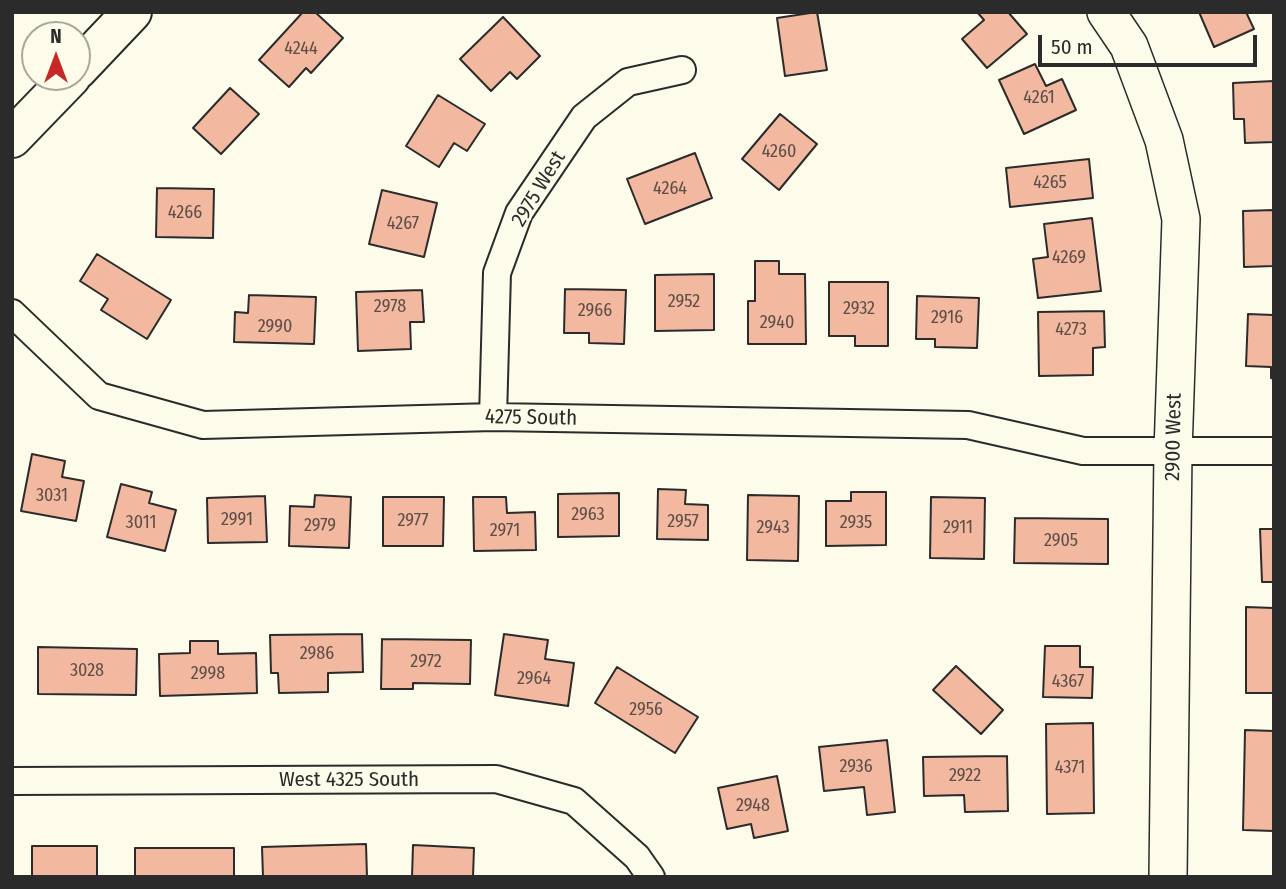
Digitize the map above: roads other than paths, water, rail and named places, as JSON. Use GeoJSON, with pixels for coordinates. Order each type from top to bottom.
{"type":"FeatureCollection","features":[{"type":"Feature","properties":{"kind":"main road"},"geometry":{"type":"LineString","coordinates":[[91,55],[132,12]]}},
{"type":"Feature","properties":{"kind":"main road"},"geometry":{"type":"LineString","coordinates":[[12,138],[57,91]]}},
{"type":"Feature","properties":{"kind":"street","name":"2900 West"},"geometry":{"type":"LineString","coordinates":[[1105,12],[1129,46],[1164,139],[1181,219],[1172,451],[1168,877]]}},
{"type":"Feature","properties":{"kind":"street","name":"2975 West"},"geometry":{"type":"LineString","coordinates":[[493,417],[498,273],[519,213],[584,117],[628,82],[682,70]]}},
{"type":"Feature","properties":{"kind":"street","name":"4275 South"},"geometry":{"type":"LineString","coordinates":[[12,313],[99,396],[203,425],[493,417],[968,425],[1083,451],[1274,451]]}},
{"type":"Feature","properties":{"kind":"street","name":"West 4325 South"},"geometry":{"type":"LineString","coordinates":[[12,781],[496,779],[574,801],[637,857],[651,877]]}}]}
